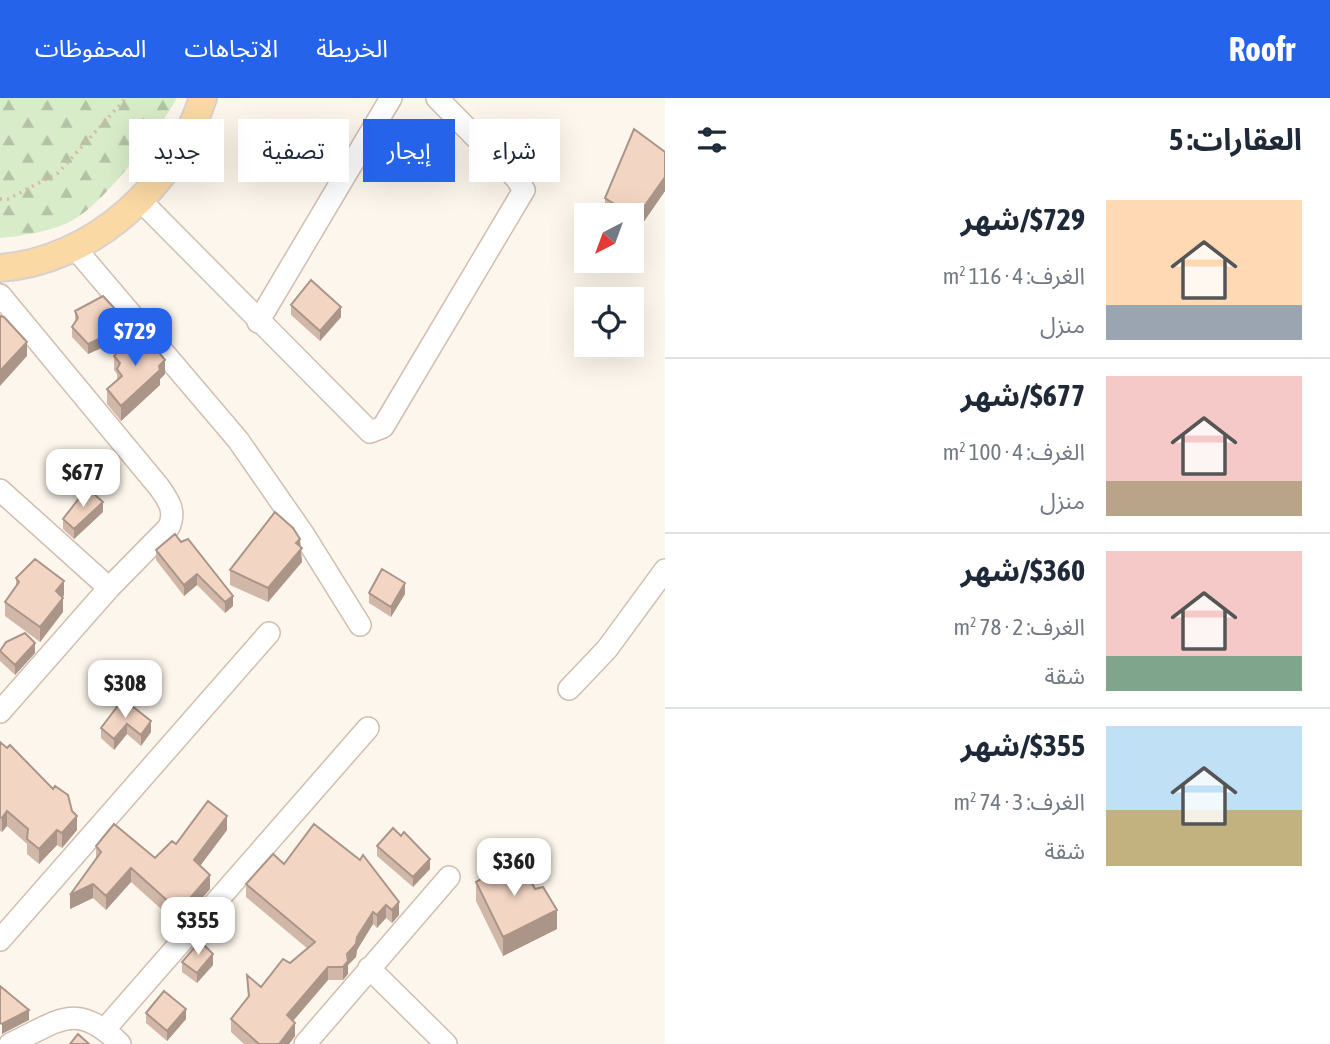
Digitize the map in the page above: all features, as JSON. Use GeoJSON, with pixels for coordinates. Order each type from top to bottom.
{"type":"FeatureCollection","features":[{"type":"Feature","properties":{"kind":"main road"},"geometry":{"type":"LineString","coordinates":[[0,268],[44,261],[74,247],[100,233],[140,200],[160,179],[182,147],[203,98]]}},
{"type":"Feature","properties":{"kind":"street"},"geometry":{"type":"LineString","coordinates":[[258,322],[391,98]]}},
{"type":"Feature","properties":{"kind":"street"},"geometry":{"type":"LineString","coordinates":[[140,200],[370,432],[383,427],[524,190],[437,98]]}},
{"type":"Feature","properties":{"kind":"street"},"geometry":{"type":"LineString","coordinates":[[74,247],[238,440],[360,625]]}},
{"type":"Feature","properties":{"kind":"street"},"geometry":{"type":"LineString","coordinates":[[0,295],[170,502],[174,516],[169,527],[109,588],[0,712]]}},
{"type":"Feature","properties":{"kind":"street"},"geometry":{"type":"LineString","coordinates":[[0,490],[109,588]]}},
{"type":"Feature","properties":{"kind":"street"},"geometry":{"type":"LineString","coordinates":[[569,689],[607,649],[665,570]]}},
{"type":"Feature","properties":{"kind":"street"},"geometry":{"type":"LineString","coordinates":[[0,940],[269,633]]}},
{"type":"Feature","properties":{"kind":"street"},"geometry":{"type":"LineString","coordinates":[[10,1044],[60,1019],[74,1016],[91,1020],[113,1036],[368,728]]}},
{"type":"Feature","properties":{"kind":"street"},"geometry":{"type":"LineString","coordinates":[[305,1044],[449,877]]}},
{"type":"Feature","properties":{"kind":"street"},"geometry":{"type":"LineString","coordinates":[[369,968],[446,1044]]}},
{"type":"Feature","properties":{"kind":"path"},"geometry":{"type":"LineString","coordinates":[[0,199],[8,199],[58,173],[127,98]]}},
{"type":"Feature","properties":{"kind":"green space"},"geometry":{"type":"Polygon","coordinates":[[[0,98],[177,98],[164,119],[129,119],[129,166],[86,211],[57,227],[0,238],[0,98]]]}},
{"type":"Feature","properties":{"kind":"building"},"geometry":{"type":"Polygon","coordinates":[[[634,129],[665,152],[665,177],[644,207],[644,203],[613,203],[605,198],[634,129]]]}},
{"type":"Feature","properties":{"kind":"building"},"geometry":{"type":"Polygon","coordinates":[[[311,280],[341,307],[320,331],[291,305],[311,280]]]}},
{"type":"Feature","properties":{"kind":"building"},"geometry":{"type":"Polygon","coordinates":[[[103,296],[130,325],[88,344],[72,327],[78,318],[75,311],[103,296]]]}},
{"type":"Feature","properties":{"kind":"building"},"geometry":{"type":"Polygon","coordinates":[[[0,316],[27,342],[0,371],[0,316]]]}},
{"type":"Feature","properties":{"kind":"building"},"geometry":{"type":"Polygon","coordinates":[[[141,331],[165,360],[159,366],[160,370],[121,406],[107,389],[122,376],[117,369],[120,363],[114,356],[141,331]]]}},
{"type":"Feature","properties":{"kind":"building"},"geometry":{"type":"Polygon","coordinates":[[[87,488],[103,502],[74,529],[63,519],[87,488]]]}},
{"type":"Feature","properties":{"kind":"building"},"geometry":{"type":"Polygon","coordinates":[[[275,512],[293,528],[300,539],[296,543],[302,548],[268,588],[230,570],[275,512]]]}},
{"type":"Feature","properties":{"kind":"building"},"geometry":{"type":"Polygon","coordinates":[[[175,534],[181,542],[188,539],[233,596],[225,602],[197,574],[184,585],[156,550],[175,534]]]}},
{"type":"Feature","properties":{"kind":"building"},"geometry":{"type":"Polygon","coordinates":[[[35,559],[64,581],[56,591],[63,598],[40,627],[5,602],[19,582],[16,578],[35,559]]]}},
{"type":"Feature","properties":{"kind":"building"},"geometry":{"type":"Polygon","coordinates":[[[382,569],[405,583],[391,607],[369,593],[382,569]]]}},
{"type":"Feature","properties":{"kind":"building"},"geometry":{"type":"Polygon","coordinates":[[[25,633],[35,643],[15,665],[0,651],[6,642],[25,633]]]}},
{"type":"Feature","properties":{"kind":"building"},"geometry":{"type":"Polygon","coordinates":[[[123,699],[151,721],[141,735],[127,724],[114,739],[101,728],[123,699]]]}},
{"type":"Feature","properties":{"kind":"building"},"geometry":{"type":"Polygon","coordinates":[[[0,742],[7,748],[10,745],[53,789],[55,786],[68,795],[72,811],[77,816],[62,833],[57,830],[39,849],[27,839],[28,829],[7,811],[0,817],[0,742]]]}},
{"type":"Feature","properties":{"kind":"building"},"geometry":{"type":"Polygon","coordinates":[[[208,801],[227,816],[194,860],[210,875],[179,911],[131,868],[106,896],[93,884],[70,895],[101,852],[96,846],[114,824],[155,858],[172,841],[176,844],[208,801]]]}},
{"type":"Feature","properties":{"kind":"building"},"geometry":{"type":"Polygon","coordinates":[[[314,824],[360,860],[363,855],[399,902],[392,910],[386,905],[377,915],[373,912],[357,937],[356,944],[347,954],[348,961],[343,967],[328,967],[287,1015],[295,1023],[279,1044],[259,1044],[231,1019],[249,996],[247,975],[261,987],[283,959],[290,963],[315,942],[246,884],[273,854],[284,864],[314,824]]]}},
{"type":"Feature","properties":{"kind":"building"},"geometry":{"type":"Polygon","coordinates":[[[393,828],[401,836],[404,832],[430,859],[413,877],[377,846],[393,828]]]}},
{"type":"Feature","properties":{"kind":"building"},"geometry":{"type":"Polygon","coordinates":[[[519,858],[535,889],[543,887],[557,910],[503,937],[476,882],[519,858]]]}},
{"type":"Feature","properties":{"kind":"building"},"geometry":{"type":"Polygon","coordinates":[[[200,941],[213,954],[197,973],[182,962],[200,941]]]}},
{"type":"Feature","properties":{"kind":"building"},"geometry":{"type":"Polygon","coordinates":[[[0,986],[29,1010],[2,1024],[0,1023],[0,986]]]}},
{"type":"Feature","properties":{"kind":"building"},"geometry":{"type":"Polygon","coordinates":[[[164,991],[186,1009],[167,1031],[146,1013],[164,991]]]}},
{"type":"Feature","properties":{"kind":"building"},"geometry":{"type":"Polygon","coordinates":[[[78,1034],[89,1044],[70,1044],[78,1034]]]}}]}
